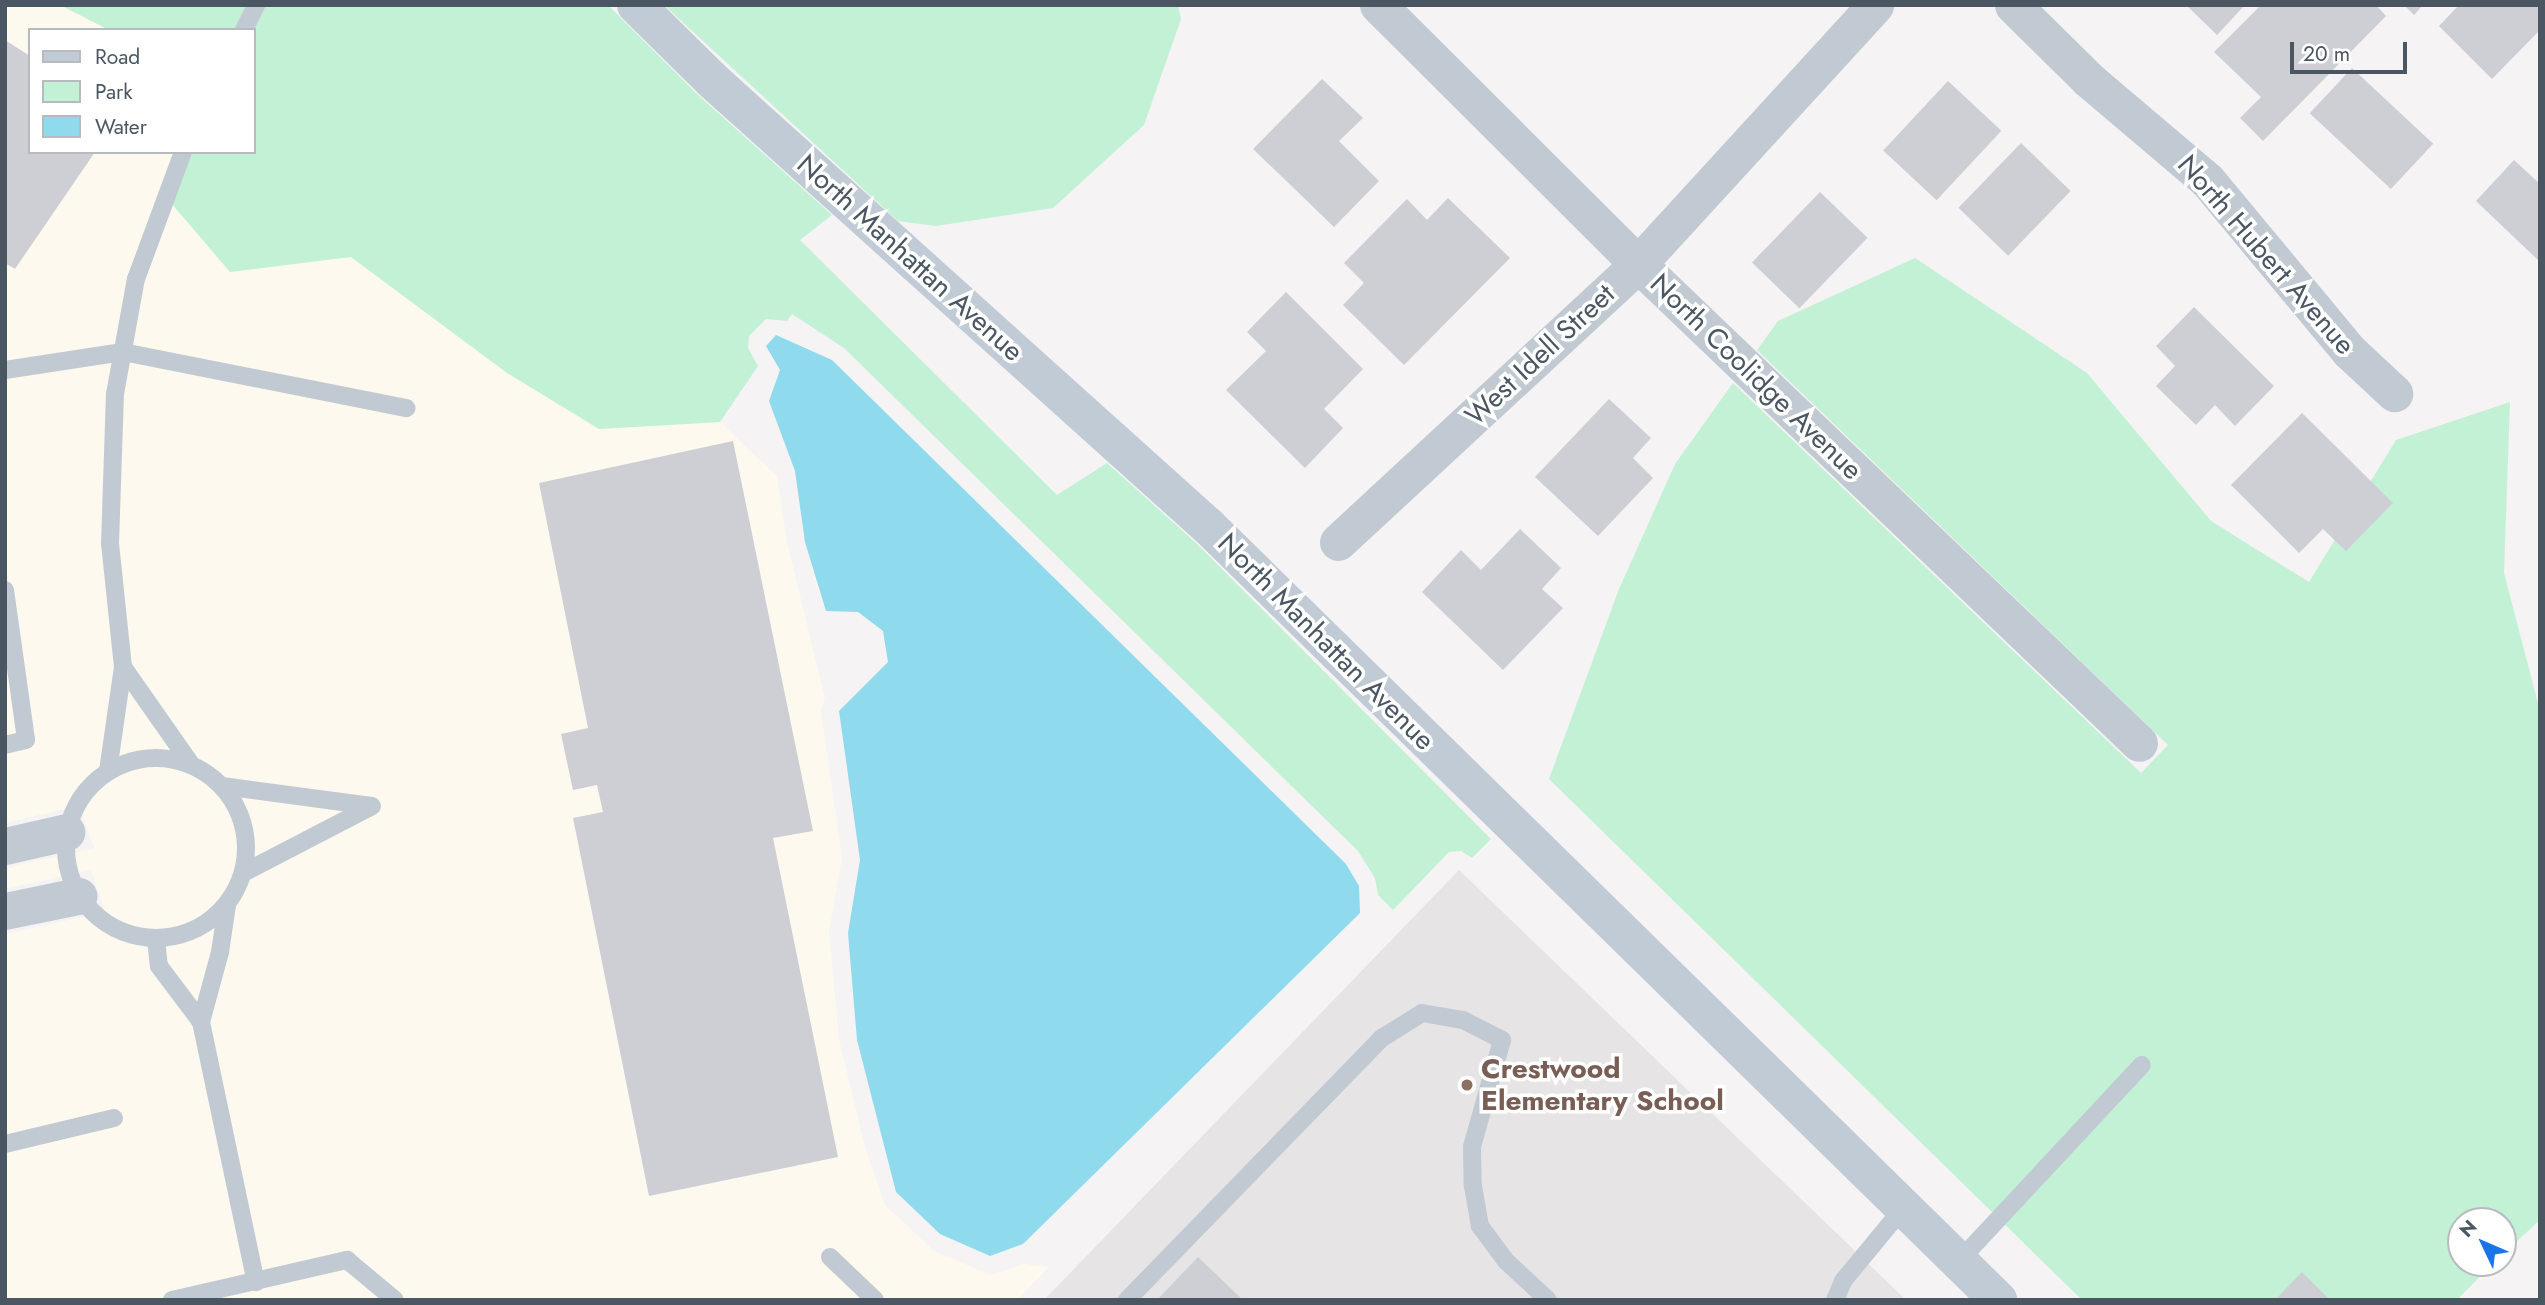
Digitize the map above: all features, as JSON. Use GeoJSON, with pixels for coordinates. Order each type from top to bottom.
{"type":"FeatureCollection","features":[{"type":"Feature","properties":{"kind":"street","name":"North Manhattan Avenue"},"geometry":{"type":"LineString","coordinates":[[636,5],[712,80],[1209,527],[1959,1261],[1992,1298]]}},
{"type":"Feature","properties":{"kind":"street","name":"North Coolidge Avenue"},"geometry":{"type":"LineString","coordinates":[[1378,5],[1638,264],[2138,743]]}},
{"type":"Feature","properties":{"kind":"street","name":"West Idell Street"},"geometry":{"type":"LineString","coordinates":[[1338,542],[1638,264],[1875,5]]}},
{"type":"Feature","properties":{"kind":"street","name":"North Hubert Avenue"},"geometry":{"type":"LineString","coordinates":[[2013,5],[2089,80],[2207,180],[2349,351],[2395,393]]}},
{"type":"Feature","properties":{"kind":"street"},"geometry":{"type":"LineString","coordinates":[[5,846],[66,832]]}},
{"type":"Feature","properties":{"kind":"street"},"geometry":{"type":"LineString","coordinates":[[5,911],[78,895]]}},
{"type":"Feature","properties":{"kind":"lane"},"geometry":{"type":"LineString","coordinates":[[245,28],[256,5]]}},
{"type":"Feature","properties":{"kind":"lane"},"geometry":{"type":"LineString","coordinates":[[108,771],[123,667],[110,544],[115,394],[136,279],[182,154]]}},
{"type":"Feature","properties":{"kind":"lane"},"geometry":{"type":"LineString","coordinates":[[5,370],[123,352],[407,408]]}},
{"type":"Feature","properties":{"kind":"lane"},"geometry":{"type":"LineString","coordinates":[[5,590],[26,740],[5,745]]}},
{"type":"Feature","properties":{"kind":"lane"},"geometry":{"type":"LineString","coordinates":[[123,667],[191,764],[222,786],[239,811],[246,842],[243,873],[227,905],[220,952],[201,1022]]}},
{"type":"Feature","properties":{"kind":"lane"},"geometry":{"type":"LineString","coordinates":[[191,764],[163,757],[134,760],[108,771],[74,808],[66,832],[69,876],[78,895],[107,924],[125,934],[156,939],[183,935],[206,923],[227,905]]}},
{"type":"Feature","properties":{"kind":"lane"},"geometry":{"type":"LineString","coordinates":[[222,786],[372,806],[243,873]]}},
{"type":"Feature","properties":{"kind":"lane"},"geometry":{"type":"LineString","coordinates":[[156,939],[159,965],[201,1022],[256,1282]]}},
{"type":"Feature","properties":{"kind":"lane"},"geometry":{"type":"LineString","coordinates":[[1127,1300],[1382,1038],[1422,1013],[1463,1020],[1502,1040],[1472,1147],[1473,1186],[1480,1226],[1506,1261],[1548,1300]]}},
{"type":"Feature","properties":{"kind":"lane"},"geometry":{"type":"LineString","coordinates":[[1959,1261],[2142,1065]]}},
{"type":"Feature","properties":{"kind":"lane"},"geometry":{"type":"LineString","coordinates":[[5,1144],[114,1118]]}},
{"type":"Feature","properties":{"kind":"lane"},"geometry":{"type":"LineString","coordinates":[[1835,1300],[1843,1282],[1903,1207]]}},
{"type":"Feature","properties":{"kind":"lane"},"geometry":{"type":"LineString","coordinates":[[830,1257],[875,1300]]}},
{"type":"Feature","properties":{"kind":"lane"},"geometry":{"type":"LineString","coordinates":[[172,1300],[347,1260],[395,1300]]}},
{"type":"Feature","properties":{"kind":"shaded area"},"geometry":{"type":"Polygon","coordinates":[[[5,5],[139,5],[167,28],[28,28],[28,154],[180,154],[230,272],[351,257],[507,373],[599,429],[720,422],[777,476],[787,542],[825,698],[821,711],[842,858],[829,932],[839,1039],[866,1150],[885,1205],[934,1251],[991,1275],[1024,1264],[1049,1267],[1017,1300],[5,1300],[5,934],[105,912],[91,870],[5,889],[5,868],[94,848],[79,806],[5,823],[5,5]]]}},
{"type":"Feature","properties":{"kind":"shaded area","name":"Crestwood Elementary School"},"geometry":{"type":"Polygon","coordinates":[[[1459,870],[1906,1300],[1044,1300],[1459,870]]]}},
{"type":"Feature","properties":{"kind":"green space"},"geometry":{"type":"Polygon","coordinates":[[[60,5],[608,5],[698,95],[832,215],[800,240],[1057,495],[1107,463],[1195,542],[1491,839],[1472,858],[1461,851],[1449,852],[1393,910],[1378,895],[1375,878],[1358,851],[844,348],[792,314],[787,321],[766,319],[749,336],[748,348],[758,366],[720,422],[599,429],[507,373],[351,257],[230,272],[165,196],[178,154],[256,154],[256,28],[105,28],[60,5]]]}},
{"type":"Feature","properties":{"kind":"green space"},"geometry":{"type":"Polygon","coordinates":[[[664,5],[1178,5],[1181,19],[1144,125],[1053,208],[936,226],[898,221],[664,5]]]}},
{"type":"Feature","properties":{"kind":"green space"},"geometry":{"type":"Polygon","coordinates":[[[1915,258],[2087,373],[2211,521],[2309,582],[2396,440],[2510,402],[2504,573],[2540,711],[2540,1220],[2517,1241],[2517,1207],[2447,1207],[2447,1277],[2479,1277],[2457,1300],[2082,1300],[1549,779],[1619,589],[1675,464],[1733,383],[2141,773],[2168,745],[1757,350],[1778,321],[1915,258]]]}},
{"type":"Feature","properties":{"kind":"water"},"geometry":{"type":"Polygon","coordinates":[[[776,335],[832,360],[1346,864],[1359,886],[1360,913],[1023,1244],[990,1256],[940,1234],[896,1192],[857,1040],[848,933],[860,860],[839,711],[888,662],[883,631],[858,612],[826,611],[805,542],[795,471],[769,401],[780,370],[766,346],[776,335]]]}},
{"type":"Feature","properties":{"kind":"building"},"geometry":{"type":"Polygon","coordinates":[[[2186,5],[2245,5],[2217,35],[2186,5]]]}},
{"type":"Feature","properties":{"kind":"building"},"geometry":{"type":"Polygon","coordinates":[[[2261,5],[2376,5],[2386,16],[2263,141],[2240,118],[2261,97],[2214,52],[2261,5]]]}},
{"type":"Feature","properties":{"kind":"building"},"geometry":{"type":"Polygon","coordinates":[[[2404,5],[2423,5],[2414,15],[2404,5]]]}},
{"type":"Feature","properties":{"kind":"building"},"geometry":{"type":"Polygon","coordinates":[[[2459,5],[2540,5],[2540,30],[2492,79],[2439,26],[2459,5]]]}},
{"type":"Feature","properties":{"kind":"building"},"geometry":{"type":"Polygon","coordinates":[[[5,40],[28,55],[28,154],[94,154],[15,269],[5,263],[5,40]]]}},
{"type":"Feature","properties":{"kind":"building"},"geometry":{"type":"Polygon","coordinates":[[[2352,68],[2433,144],[2391,189],[2310,113],[2352,68]]]}},
{"type":"Feature","properties":{"kind":"building"},"geometry":{"type":"Polygon","coordinates":[[[1322,79],[1363,118],[1339,141],[1379,181],[1334,227],[1253,149],[1322,79]]]}},
{"type":"Feature","properties":{"kind":"building"},"geometry":{"type":"Polygon","coordinates":[[[1948,81],[2001,131],[1937,200],[1883,150],[1948,81]]]}},
{"type":"Feature","properties":{"kind":"building"},"geometry":{"type":"Polygon","coordinates":[[[2021,143],[2071,191],[2008,256],[1958,208],[2021,143]]]}},
{"type":"Feature","properties":{"kind":"building"},"geometry":{"type":"Polygon","coordinates":[[[2514,160],[2540,184],[2540,262],[2476,201],[2514,160]]]}},
{"type":"Feature","properties":{"kind":"building"},"geometry":{"type":"Polygon","coordinates":[[[1820,192],[1867,238],[1799,308],[1752,262],[1820,192]]]}},
{"type":"Feature","properties":{"kind":"building"},"geometry":{"type":"Polygon","coordinates":[[[1448,198],[1510,258],[1404,365],[1343,305],[1364,283],[1344,263],[1407,199],[1427,220],[1448,198]]]}},
{"type":"Feature","properties":{"kind":"building"},"geometry":{"type":"Polygon","coordinates":[[[1286,292],[1363,369],[1324,409],[1343,428],[1305,468],[1226,390],[1266,351],[1247,332],[1286,292]]]}},
{"type":"Feature","properties":{"kind":"building"},"geometry":{"type":"Polygon","coordinates":[[[2194,307],[2274,386],[2235,426],[2215,405],[2196,425],[2156,386],[2175,366],[2156,346],[2194,307]]]}},
{"type":"Feature","properties":{"kind":"building"},"geometry":{"type":"Polygon","coordinates":[[[1609,399],[1651,438],[1633,458],[1653,478],[1598,536],[1535,477],[1609,399]]]}},
{"type":"Feature","properties":{"kind":"building"},"geometry":{"type":"Polygon","coordinates":[[[2302,413],[2393,503],[2346,551],[2323,529],[2299,553],[2231,485],[2302,413]]]}},
{"type":"Feature","properties":{"kind":"building"},"geometry":{"type":"Polygon","coordinates":[[[733,441],[813,831],[773,838],[838,1157],[649,1196],[573,818],[603,812],[597,785],[573,790],[561,734],[588,728],[539,483],[733,441]]]}},
{"type":"Feature","properties":{"kind":"building"},"geometry":{"type":"Polygon","coordinates":[[[1520,529],[1561,568],[1542,589],[1563,608],[1503,670],[1422,592],[1461,550],[1481,570],[1520,529]]]}},
{"type":"Feature","properties":{"kind":"building"},"geometry":{"type":"Polygon","coordinates":[[[1198,1257],[1243,1300],[1157,1300],[1198,1257]]]}},
{"type":"Feature","properties":{"kind":"building"},"geometry":{"type":"Polygon","coordinates":[[[2302,1272],[2330,1300],[2275,1300],[2302,1272]]]}},
{"type":"Feature","properties":{"kind":"place","name":"Crestwood Elementary School"},"geometry":{"type":"Point","coordinates":[1467,1085]}}]}
